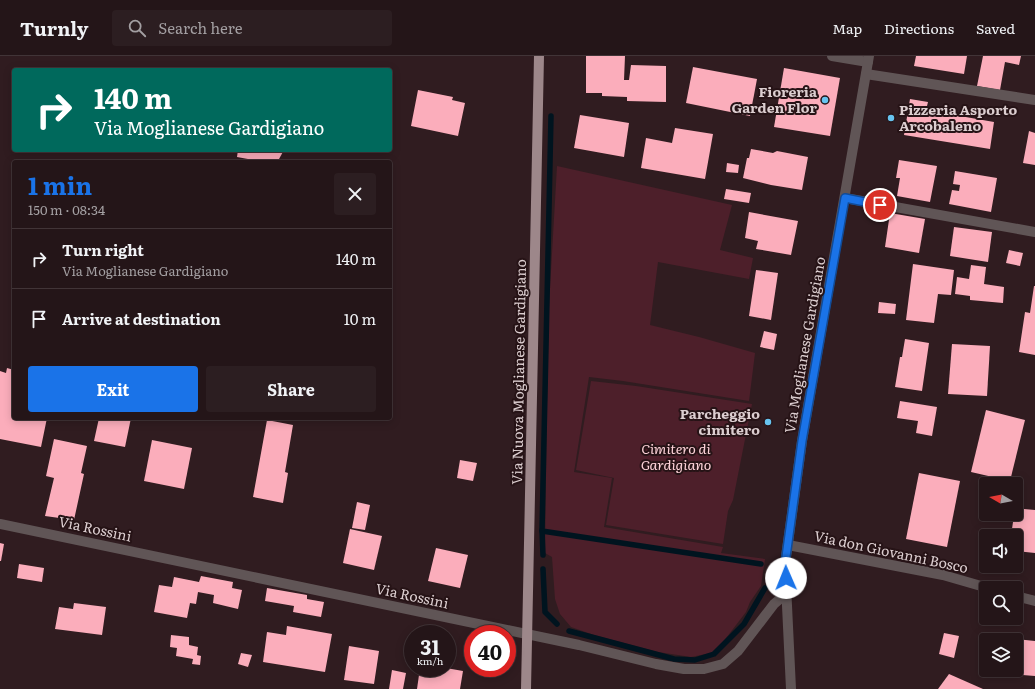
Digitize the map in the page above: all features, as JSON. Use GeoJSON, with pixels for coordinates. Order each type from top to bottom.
{"type":"FeatureCollection","features":[{"type":"Feature","properties":{"kind":"main road","name":"Via Nuova Moglianese Gardigiano"},"geometry":{"type":"LineString","coordinates":[[526,689],[539,56]]}},
{"type":"Feature","properties":{"kind":"street"},"geometry":{"type":"LineString","coordinates":[[832,56],[869,59]]}},
{"type":"Feature","properties":{"kind":"street","name":"Via Moglianese Gardigiano"},"geometry":{"type":"LineString","coordinates":[[791,689],[785,564],[802,441],[869,59]]}},
{"type":"Feature","properties":{"kind":"street"},"geometry":{"type":"LineString","coordinates":[[866,74],[1035,100]]}},
{"type":"Feature","properties":{"kind":"street"},"geometry":{"type":"LineString","coordinates":[[845,198],[1035,232]]}},
{"type":"Feature","properties":{"kind":"street","name":"Via Rossini"},"geometry":{"type":"LineString","coordinates":[[0,524],[580,645],[656,664],[684,669],[704,669],[723,664],[738,651],[774,604],[787,593]]}},
{"type":"Feature","properties":{"kind":"street","name":"Via don Giovanni Bosco"},"geometry":{"type":"LineString","coordinates":[[788,545],[943,575],[979,585]]}},
{"type":"Feature","properties":{"kind":"street"},"geometry":{"type":"LineString","coordinates":[[1023,598],[1035,601]]}},
{"type":"Feature","properties":{"kind":"green space"},"geometry":{"type":"Polygon","coordinates":[[[557,166],[732,205],[720,250],[753,258],[749,279],[658,262],[650,325],[755,353],[749,401],[589,377],[574,472],[612,478],[604,527],[723,547],[721,553],[765,559],[761,586],[750,602],[746,612],[723,642],[711,653],[691,657],[658,652],[594,635],[571,627],[560,614],[555,599],[552,557],[545,553],[549,306],[557,166]]]}},
{"type":"Feature","properties":{"kind":"green space","name":"Cimitero di Gardigiano"},"geometry":{"type":"Polygon","coordinates":[[[591,381],[636,386],[752,404],[733,500],[728,511],[723,544],[606,525],[614,478],[576,470],[591,381]]]}},
{"type":"Feature","properties":{"kind":"building"},"geometry":{"type":"Polygon","coordinates":[[[586,56],[625,56],[624,80],[629,80],[631,65],[666,66],[666,102],[627,101],[627,97],[602,96],[602,93],[586,93],[586,56]]]}},
{"type":"Feature","properties":{"kind":"building"},"geometry":{"type":"Polygon","coordinates":[[[916,56],[967,56],[964,74],[914,66],[916,56]]]}},
{"type":"Feature","properties":{"kind":"building"},"geometry":{"type":"Polygon","coordinates":[[[983,56],[1021,56],[1019,65],[1005,62],[1000,90],[977,86],[983,56]]]}},
{"type":"Feature","properties":{"kind":"building"},"geometry":{"type":"Polygon","coordinates":[[[693,67],[757,79],[750,116],[686,103],[693,67]]]}},
{"type":"Feature","properties":{"kind":"building"},"geometry":{"type":"Polygon","coordinates":[[[784,68],[840,78],[830,136],[774,127],[784,68]]]}},
{"type":"Feature","properties":{"kind":"building"},"geometry":{"type":"Polygon","coordinates":[[[418,90],[453,97],[452,100],[465,103],[458,136],[411,126],[418,90]]]}},
{"type":"Feature","properties":{"kind":"building"},"geometry":{"type":"Polygon","coordinates":[[[910,99],[928,102],[926,110],[994,122],[990,149],[904,135],[910,99]]]}},
{"type":"Feature","properties":{"kind":"building"},"geometry":{"type":"Polygon","coordinates":[[[580,115],[629,123],[624,157],[574,148],[580,115]]]}},
{"type":"Feature","properties":{"kind":"building"},"geometry":{"type":"Polygon","coordinates":[[[675,128],[713,134],[705,179],[641,168],[646,138],[672,143],[675,128]]]}},
{"type":"Feature","properties":{"kind":"building"},"geometry":{"type":"Polygon","coordinates":[[[1029,131],[1035,133],[1035,165],[1023,163],[1029,131]]]}},
{"type":"Feature","properties":{"kind":"building"},"geometry":{"type":"Polygon","coordinates":[[[751,149],[773,153],[777,151],[808,157],[802,190],[771,185],[743,178],[747,158],[749,158],[751,149]]]}},
{"type":"Feature","properties":{"kind":"building"},"geometry":{"type":"Polygon","coordinates":[[[238,152],[283,152],[277,160],[253,160],[237,157],[238,152]]]}},
{"type":"Feature","properties":{"kind":"building"},"geometry":{"type":"Polygon","coordinates":[[[899,160],[937,166],[930,202],[897,196],[900,178],[896,178],[899,160]]]}},
{"type":"Feature","properties":{"kind":"building"},"geometry":{"type":"Polygon","coordinates":[[[727,163],[739,165],[738,173],[726,172],[727,163]]]}},
{"type":"Feature","properties":{"kind":"building"},"geometry":{"type":"Polygon","coordinates":[[[955,171],[997,178],[991,212],[949,204],[952,190],[959,191],[960,185],[953,184],[955,171]]]}},
{"type":"Feature","properties":{"kind":"building"},"geometry":{"type":"Polygon","coordinates":[[[726,189],[751,193],[749,203],[724,199],[726,189]]]}},
{"type":"Feature","properties":{"kind":"building"},"geometry":{"type":"Polygon","coordinates":[[[749,212],[798,221],[791,255],[756,249],[758,241],[745,238],[749,212]]]}},
{"type":"Feature","properties":{"kind":"building"},"geometry":{"type":"Polygon","coordinates":[[[890,213],[925,219],[919,253],[885,247],[890,213]]]}},
{"type":"Feature","properties":{"kind":"building"},"geometry":{"type":"Polygon","coordinates":[[[954,227],[992,232],[988,262],[950,256],[954,227]]]}},
{"type":"Feature","properties":{"kind":"building"},"geometry":{"type":"Polygon","coordinates":[[[1009,250],[1023,253],[1020,266],[1006,263],[1009,250]]]}},
{"type":"Feature","properties":{"kind":"building"},"geometry":{"type":"Polygon","coordinates":[[[913,264],[954,270],[951,295],[938,294],[934,323],[906,320],[913,264]]]}},
{"type":"Feature","properties":{"kind":"building"},"geometry":{"type":"Polygon","coordinates":[[[971,265],[986,267],[984,284],[1004,287],[1003,303],[970,300],[970,296],[955,294],[957,277],[969,279],[971,265]]]}},
{"type":"Feature","properties":{"kind":"building"},"geometry":{"type":"Polygon","coordinates":[[[756,270],[778,273],[771,320],[749,316],[756,270]]]}},
{"type":"Feature","properties":{"kind":"building"},"geometry":{"type":"Polygon","coordinates":[[[1034,286],[1035,355],[1019,352],[1025,312],[1030,313],[1034,286]]]}},
{"type":"Feature","properties":{"kind":"building"},"geometry":{"type":"Polygon","coordinates":[[[879,302],[896,304],[895,314],[878,313],[879,302]]]}},
{"type":"Feature","properties":{"kind":"building"},"geometry":{"type":"Polygon","coordinates":[[[764,331],[777,334],[774,350],[760,347],[764,331]]]}},
{"type":"Feature","properties":{"kind":"building"},"geometry":{"type":"Polygon","coordinates":[[[905,339],[929,343],[922,391],[895,387],[900,357],[902,357],[905,339]]]}},
{"type":"Feature","properties":{"kind":"building"},"geometry":{"type":"Polygon","coordinates":[[[952,344],[990,346],[987,396],[948,394],[952,344]]]}},
{"type":"Feature","properties":{"kind":"building"},"geometry":{"type":"Polygon","coordinates":[[[7,368],[12,369],[12,420],[47,420],[41,447],[0,439],[0,371],[6,373],[7,368]]]}},
{"type":"Feature","properties":{"kind":"building"},"geometry":{"type":"Polygon","coordinates":[[[900,401],[937,407],[932,436],[916,433],[918,421],[897,418],[900,401]]]}},
{"type":"Feature","properties":{"kind":"building"},"geometry":{"type":"Polygon","coordinates":[[[986,410],[1025,420],[1011,477],[993,477],[971,472],[986,410]]]}},
{"type":"Feature","properties":{"kind":"building"},"geometry":{"type":"Polygon","coordinates":[[[99,420],[131,420],[125,447],[94,441],[99,420]]]}},
{"type":"Feature","properties":{"kind":"building"},"geometry":{"type":"Polygon","coordinates":[[[267,420],[293,425],[285,472],[288,473],[283,503],[253,497],[267,420]]]}},
{"type":"Feature","properties":{"kind":"building"},"geometry":{"type":"Polygon","coordinates":[[[54,439],[87,446],[81,473],[84,474],[74,520],[45,516],[54,478],[46,476],[54,439]]]}},
{"type":"Feature","properties":{"kind":"building"},"geometry":{"type":"Polygon","coordinates":[[[152,440],[192,448],[184,489],[144,481],[152,440]]]}},
{"type":"Feature","properties":{"kind":"building"},"geometry":{"type":"Polygon","coordinates":[[[460,460],[477,463],[473,481],[457,478],[460,460]]]}},
{"type":"Feature","properties":{"kind":"building"},"geometry":{"type":"Polygon","coordinates":[[[919,473],[960,481],[947,547],[906,539],[919,473]]]}},
{"type":"Feature","properties":{"kind":"building"},"geometry":{"type":"Polygon","coordinates":[[[357,502],[370,505],[365,530],[352,528],[357,502]]]}},
{"type":"Feature","properties":{"kind":"building"},"geometry":{"type":"Polygon","coordinates":[[[1024,509],[1035,510],[1035,553],[1023,552],[1023,529],[1012,529],[1013,521],[1023,521],[1024,509]]]}},
{"type":"Feature","properties":{"kind":"building"},"geometry":{"type":"Polygon","coordinates":[[[350,529],[382,536],[374,570],[343,563],[350,529]]]}},
{"type":"Feature","properties":{"kind":"building"},"geometry":{"type":"Polygon","coordinates":[[[0,543],[4,544],[1,561],[0,561],[0,543]]]}},
{"type":"Feature","properties":{"kind":"building"},"geometry":{"type":"Polygon","coordinates":[[[436,548],[468,555],[460,588],[428,581],[436,548]]]}},
{"type":"Feature","properties":{"kind":"building"},"geometry":{"type":"Polygon","coordinates":[[[19,564],[44,568],[42,582],[17,578],[19,564]]]}},
{"type":"Feature","properties":{"kind":"building"},"geometry":{"type":"Polygon","coordinates":[[[201,576],[233,582],[232,588],[242,590],[238,609],[213,603],[214,595],[198,592],[196,604],[190,603],[187,618],[154,612],[159,585],[172,587],[174,577],[199,582],[201,576]]]}},
{"type":"Feature","properties":{"kind":"building"},"geometry":{"type":"Polygon","coordinates":[[[267,588],[307,595],[307,599],[324,602],[321,617],[293,612],[294,606],[265,601],[267,588]]]}},
{"type":"Feature","properties":{"kind":"building"},"geometry":{"type":"Polygon","coordinates":[[[74,603],[106,607],[102,635],[55,629],[59,607],[73,609],[74,603]]]}},
{"type":"Feature","properties":{"kind":"building"},"geometry":{"type":"Polygon","coordinates":[[[287,626],[332,634],[325,672],[263,662],[267,632],[286,635],[287,626]]]}},
{"type":"Feature","properties":{"kind":"building"},"geometry":{"type":"Polygon","coordinates":[[[944,633],[959,636],[954,658],[939,654],[944,633]]]}},
{"type":"Feature","properties":{"kind":"building"},"geometry":{"type":"Polygon","coordinates":[[[171,635],[189,637],[189,645],[198,647],[197,655],[201,656],[200,665],[192,664],[193,659],[176,656],[177,648],[170,647],[171,635]]]}},
{"type":"Feature","properties":{"kind":"building"},"geometry":{"type":"Polygon","coordinates":[[[1023,640],[1035,641],[1035,676],[1023,675],[1023,640]]]}},
{"type":"Feature","properties":{"kind":"building"},"geometry":{"type":"Polygon","coordinates":[[[349,646],[379,651],[374,684],[344,680],[349,646]]]}},
{"type":"Feature","properties":{"kind":"building"},"geometry":{"type":"Polygon","coordinates":[[[241,653],[252,655],[248,667],[238,664],[241,653]]]}},
{"type":"Feature","properties":{"kind":"building"},"geometry":{"type":"Polygon","coordinates":[[[392,670],[404,673],[404,677],[405,677],[403,689],[389,689],[392,670]]]}},
{"type":"Feature","properties":{"kind":"building"},"geometry":{"type":"Polygon","coordinates":[[[456,670],[463,671],[460,689],[417,689],[419,677],[456,677],[456,670]]]}},
{"type":"Feature","properties":{"kind":"building"},"geometry":{"type":"Polygon","coordinates":[[[949,674],[983,689],[938,689],[949,674]]]}},
{"type":"Feature","properties":{"kind":"waterway"},"geometry":{"type":"LineString","coordinates":[[551,116],[542,531],[761,564]]}},
{"type":"Feature","properties":{"kind":"waterway"},"geometry":{"type":"LineString","coordinates":[[542,531],[543,555]]}},
{"type":"Feature","properties":{"kind":"waterway"},"geometry":{"type":"LineString","coordinates":[[543,569],[545,612],[557,624]]}},
{"type":"Feature","properties":{"kind":"waterway"},"geometry":{"type":"LineString","coordinates":[[569,631],[674,659],[695,660],[714,654],[744,624],[765,588]]}},
{"type":"Feature","properties":{"kind":"place","name":"Fioreria Garden Flor"},"geometry":{"type":"Point","coordinates":[825,100]}},
{"type":"Feature","properties":{"kind":"place","name":"Pizzeria Asporto Arcobaleno"},"geometry":{"type":"Point","coordinates":[891,118]}},
{"type":"Feature","properties":{"kind":"place","name":"Parcheggio cimitero"},"geometry":{"type":"Point","coordinates":[768,422]}},
{"type":"Feature","properties":{"kind":"route"},"geometry":{"type":"LineString","coordinates":[[786,578],[785,564],[802,441],[845,198],[880,205]]}}]}
